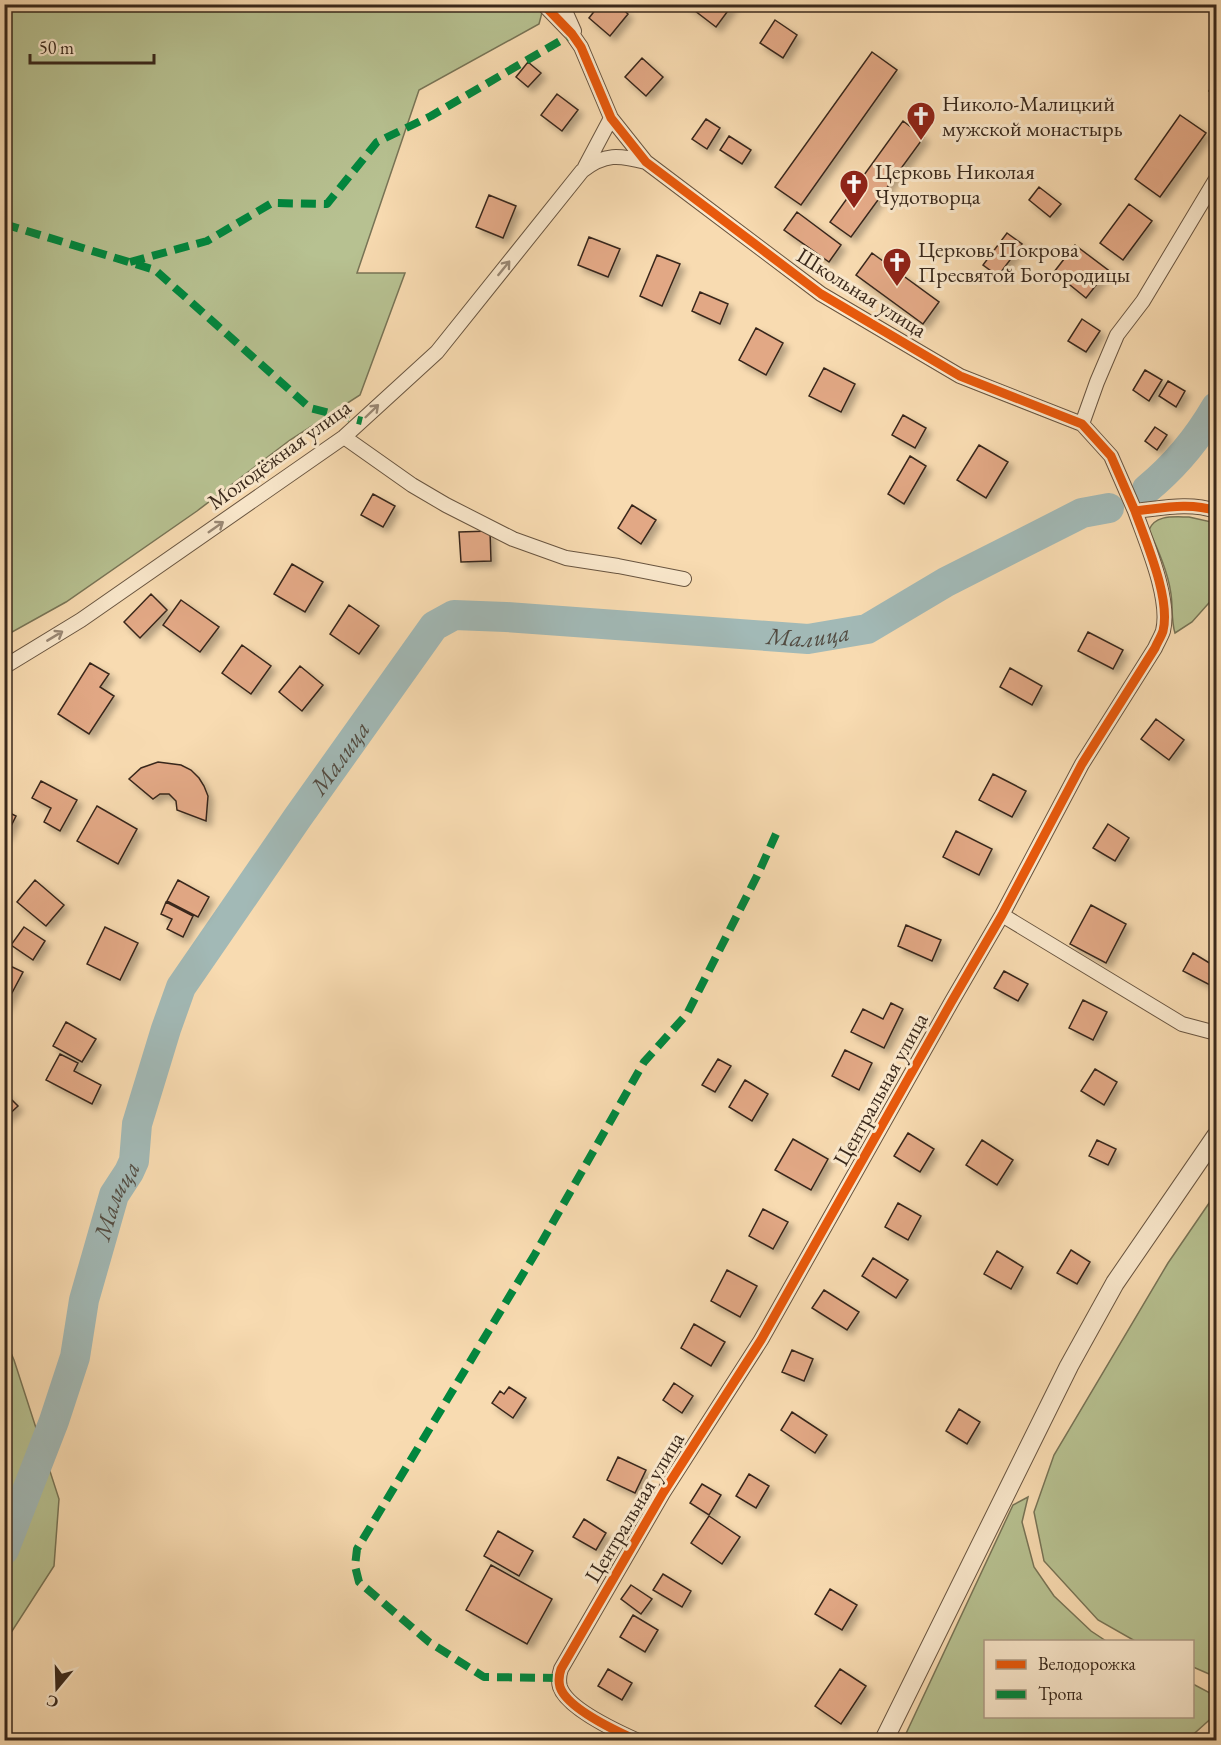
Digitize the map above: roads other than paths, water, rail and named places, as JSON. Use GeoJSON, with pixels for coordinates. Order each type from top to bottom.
{"type":"FeatureCollection","features":[{"type":"Feature","properties":{"kind":"street","name":"Школьная улица"},"geometry":{"type":"LineString","coordinates":[[543,4],[581,46],[611,118],[646,162],[821,294],[960,376],[1082,424],[1111,456],[1136,511]]}},
{"type":"Feature","properties":{"kind":"street"},"geometry":{"type":"LineString","coordinates":[[562,4],[581,46]]}},
{"type":"Feature","properties":{"kind":"street","name":"Молодёжная улица"},"geometry":{"type":"LineString","coordinates":[[4,667],[81,620],[344,437],[437,352],[582,171],[611,118]]}},
{"type":"Feature","properties":{"kind":"street","name":"Молодёжная улица"},"geometry":{"type":"LineString","coordinates":[[582,171],[592,163],[609,156],[626,156],[646,162]]}},
{"type":"Feature","properties":{"kind":"street"},"geometry":{"type":"LineString","coordinates":[[1082,424],[1117,335],[1143,302],[1216,179]]}},
{"type":"Feature","properties":{"kind":"street"},"geometry":{"type":"LineString","coordinates":[[344,437],[412,485],[513,539],[566,558],[684,579]]}},
{"type":"Feature","properties":{"kind":"street"},"geometry":{"type":"LineString","coordinates":[[1136,511],[1186,505],[1216,511]]}},
{"type":"Feature","properties":{"kind":"street","name":"Центральная улица"},"geometry":{"type":"LineString","coordinates":[[636,1740],[600,1724],[577,1707],[561,1690],[558,1678],[561,1669],[663,1493],[761,1340],[951,1001],[1002,915],[1082,764],[1155,648],[1163,630],[1164,603],[1136,511]]}},
{"type":"Feature","properties":{"kind":"street"},"geometry":{"type":"LineString","coordinates":[[1002,915],[1182,1024],[1216,1033]]}},
{"type":"Feature","properties":{"kind":"street"},"geometry":{"type":"LineString","coordinates":[[884,1740],[1069,1366],[1115,1283],[1216,1136]]}},
{"type":"Feature","properties":{"kind":"waterway","name":"Малица"},"geometry":{"type":"LineString","coordinates":[[1147,489],[1185,451],[1202,430],[1216,407]]}},
{"type":"Feature","properties":{"kind":"waterway","name":"Малица"},"geometry":{"type":"LineString","coordinates":[[4,1550],[54,1421],[75,1357],[84,1300],[114,1195],[134,1161],[137,1124],[181,987],[434,626],[454,615],[808,639],[867,629],[946,582],[1082,513],[1109,508]]}},
{"type":"Feature","properties":{"kind":"place","name":"Николо-Малицкий мужской монастырь"},"geometry":{"type":"Point","coordinates":[921,142]}},
{"type":"Feature","properties":{"kind":"place","name":"Церковь Николая Чудотворца"},"geometry":{"type":"Point","coordinates":[854,210]}},
{"type":"Feature","properties":{"kind":"place","name":"Церковь Покрова Пресвятой Богородицы"},"geometry":{"type":"Point","coordinates":[897,288]}}]}
